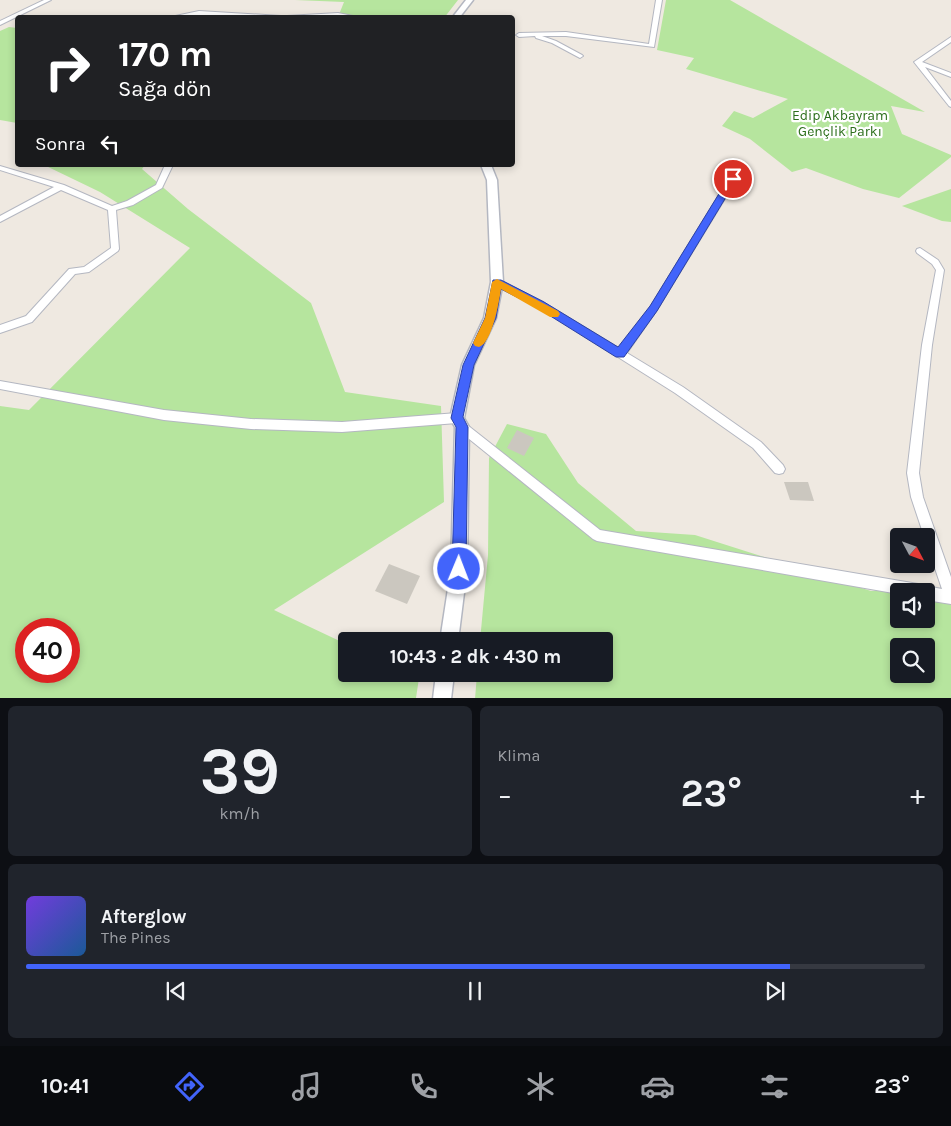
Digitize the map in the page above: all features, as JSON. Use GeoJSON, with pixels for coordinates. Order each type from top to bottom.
{"type":"FeatureCollection","features":[{"type":"Feature","properties":{"kind":"street"},"geometry":{"type":"LineString","coordinates":[[17,15],[48,0]]}},
{"type":"Feature","properties":{"kind":"street"},"geometry":{"type":"LineString","coordinates":[[457,15],[470,0]]}},
{"type":"Feature","properties":{"kind":"street"},"geometry":{"type":"LineString","coordinates":[[516,34],[566,34],[652,46],[659,0]]}},
{"type":"Feature","properties":{"kind":"street"},"geometry":{"type":"LineString","coordinates":[[187,15],[199,13],[232,15]]}},
{"type":"Feature","properties":{"kind":"street"},"geometry":{"type":"LineString","coordinates":[[0,15],[15,21]]}},
{"type":"Feature","properties":{"kind":"street"},"geometry":{"type":"LineString","coordinates":[[0,24],[15,16]]}},
{"type":"Feature","properties":{"kind":"street"},"geometry":{"type":"LineString","coordinates":[[516,34],[546,39],[580,56]]}},
{"type":"Feature","properties":{"kind":"street"},"geometry":{"type":"LineString","coordinates":[[917,62],[951,39]]}},
{"type":"Feature","properties":{"kind":"street"},"geometry":{"type":"LineString","coordinates":[[917,62],[951,74]]}},
{"type":"Feature","properties":{"kind":"street"},"geometry":{"type":"LineString","coordinates":[[917,62],[951,105]]}},
{"type":"Feature","properties":{"kind":"street"},"geometry":{"type":"LineString","coordinates":[[1,169],[61,187],[112,209],[130,203],[159,186],[168,167]]}},
{"type":"Feature","properties":{"kind":"street"},"geometry":{"type":"LineString","coordinates":[[450,632],[459,569],[460,422],[468,365],[490,318],[497,282],[492,180],[487,167]]}},
{"type":"Feature","properties":{"kind":"street"},"geometry":{"type":"LineString","coordinates":[[620,354],[654,308],[733,179]]}},
{"type":"Feature","properties":{"kind":"street"},"geometry":{"type":"LineString","coordinates":[[0,219],[61,187]]}},
{"type":"Feature","properties":{"kind":"street"},"geometry":{"type":"LineString","coordinates":[[0,329],[29,318],[72,271],[86,270],[116,249],[112,209]]}},
{"type":"Feature","properties":{"kind":"street"},"geometry":{"type":"LineString","coordinates":[[920,251],[935,262],[940,270],[927,345],[913,473],[916,497],[951,596],[935,594]]}},
{"type":"Feature","properties":{"kind":"street"},"geometry":{"type":"LineString","coordinates":[[497,282],[540,304],[679,390],[757,445],[779,469]]}},
{"type":"Feature","properties":{"kind":"street"},"geometry":{"type":"LineString","coordinates":[[0,386],[164,415],[251,424],[342,427],[460,422],[596,535],[890,586]]}},
{"type":"Feature","properties":{"kind":"street"},"geometry":{"type":"LineString","coordinates":[[442,698],[444,682]]}},
{"type":"Feature","properties":{"kind":"green space"},"geometry":{"type":"Polygon","coordinates":[[[295,0],[458,0],[446,15],[339,15],[344,2],[295,0]]]}},
{"type":"Feature","properties":{"kind":"green space","name":"Edip Akbayram Gençlik Parkı"},"geometry":{"type":"Polygon","coordinates":[[[666,0],[730,0],[925,112],[891,106],[902,134],[951,155],[951,157],[899,198],[863,189],[806,168],[792,172],[750,139],[722,126],[734,111],[753,118],[788,99],[686,69],[694,58],[657,50],[666,0]]]}},
{"type":"Feature","properties":{"kind":"green space"},"geometry":{"type":"Polygon","coordinates":[[[9,27],[15,28],[15,123],[0,120],[0,31],[9,27]]]}},
{"type":"Feature","properties":{"kind":"green space"},"geometry":{"type":"Polygon","coordinates":[[[48,167],[144,167],[142,169],[188,209],[311,303],[345,392],[441,406],[444,502],[274,610],[338,640],[338,682],[418,682],[416,698],[0,698],[0,406],[29,410],[190,248],[100,192],[48,167]]]}},
{"type":"Feature","properties":{"kind":"green space"},"geometry":{"type":"Polygon","coordinates":[[[951,189],[951,222],[942,221],[902,206],[951,189]]]}},
{"type":"Feature","properties":{"kind":"green space"},"geometry":{"type":"Polygon","coordinates":[[[507,424],[546,434],[578,483],[636,531],[695,535],[871,591],[890,590],[890,628],[935,628],[935,589],[951,588],[951,698],[475,698],[476,682],[613,682],[613,632],[481,632],[488,555],[489,458],[507,424]]]}},
{"type":"Feature","properties":{"kind":"building"},"geometry":{"type":"Polygon","coordinates":[[[517,430],[534,438],[524,456],[507,448],[517,430]]]}},
{"type":"Feature","properties":{"kind":"building"},"geometry":{"type":"Polygon","coordinates":[[[784,482],[808,482],[814,501],[790,500],[784,482]]]}},
{"type":"Feature","properties":{"kind":"building"},"geometry":{"type":"Polygon","coordinates":[[[389,564],[420,576],[407,604],[375,591],[389,564]]]}},
{"type":"Feature","properties":{"kind":"slow traffic"},"geometry":{"type":"LineString","coordinates":[[479,343],[490,318],[497,282],[540,304],[554,314]]}},
{"type":"Feature","properties":{"kind":"route"},"geometry":{"type":"LineString","coordinates":[[459,569],[462,427],[457,418],[468,365],[490,318],[497,282],[540,304],[620,354],[654,308],[733,179]]}}]}
